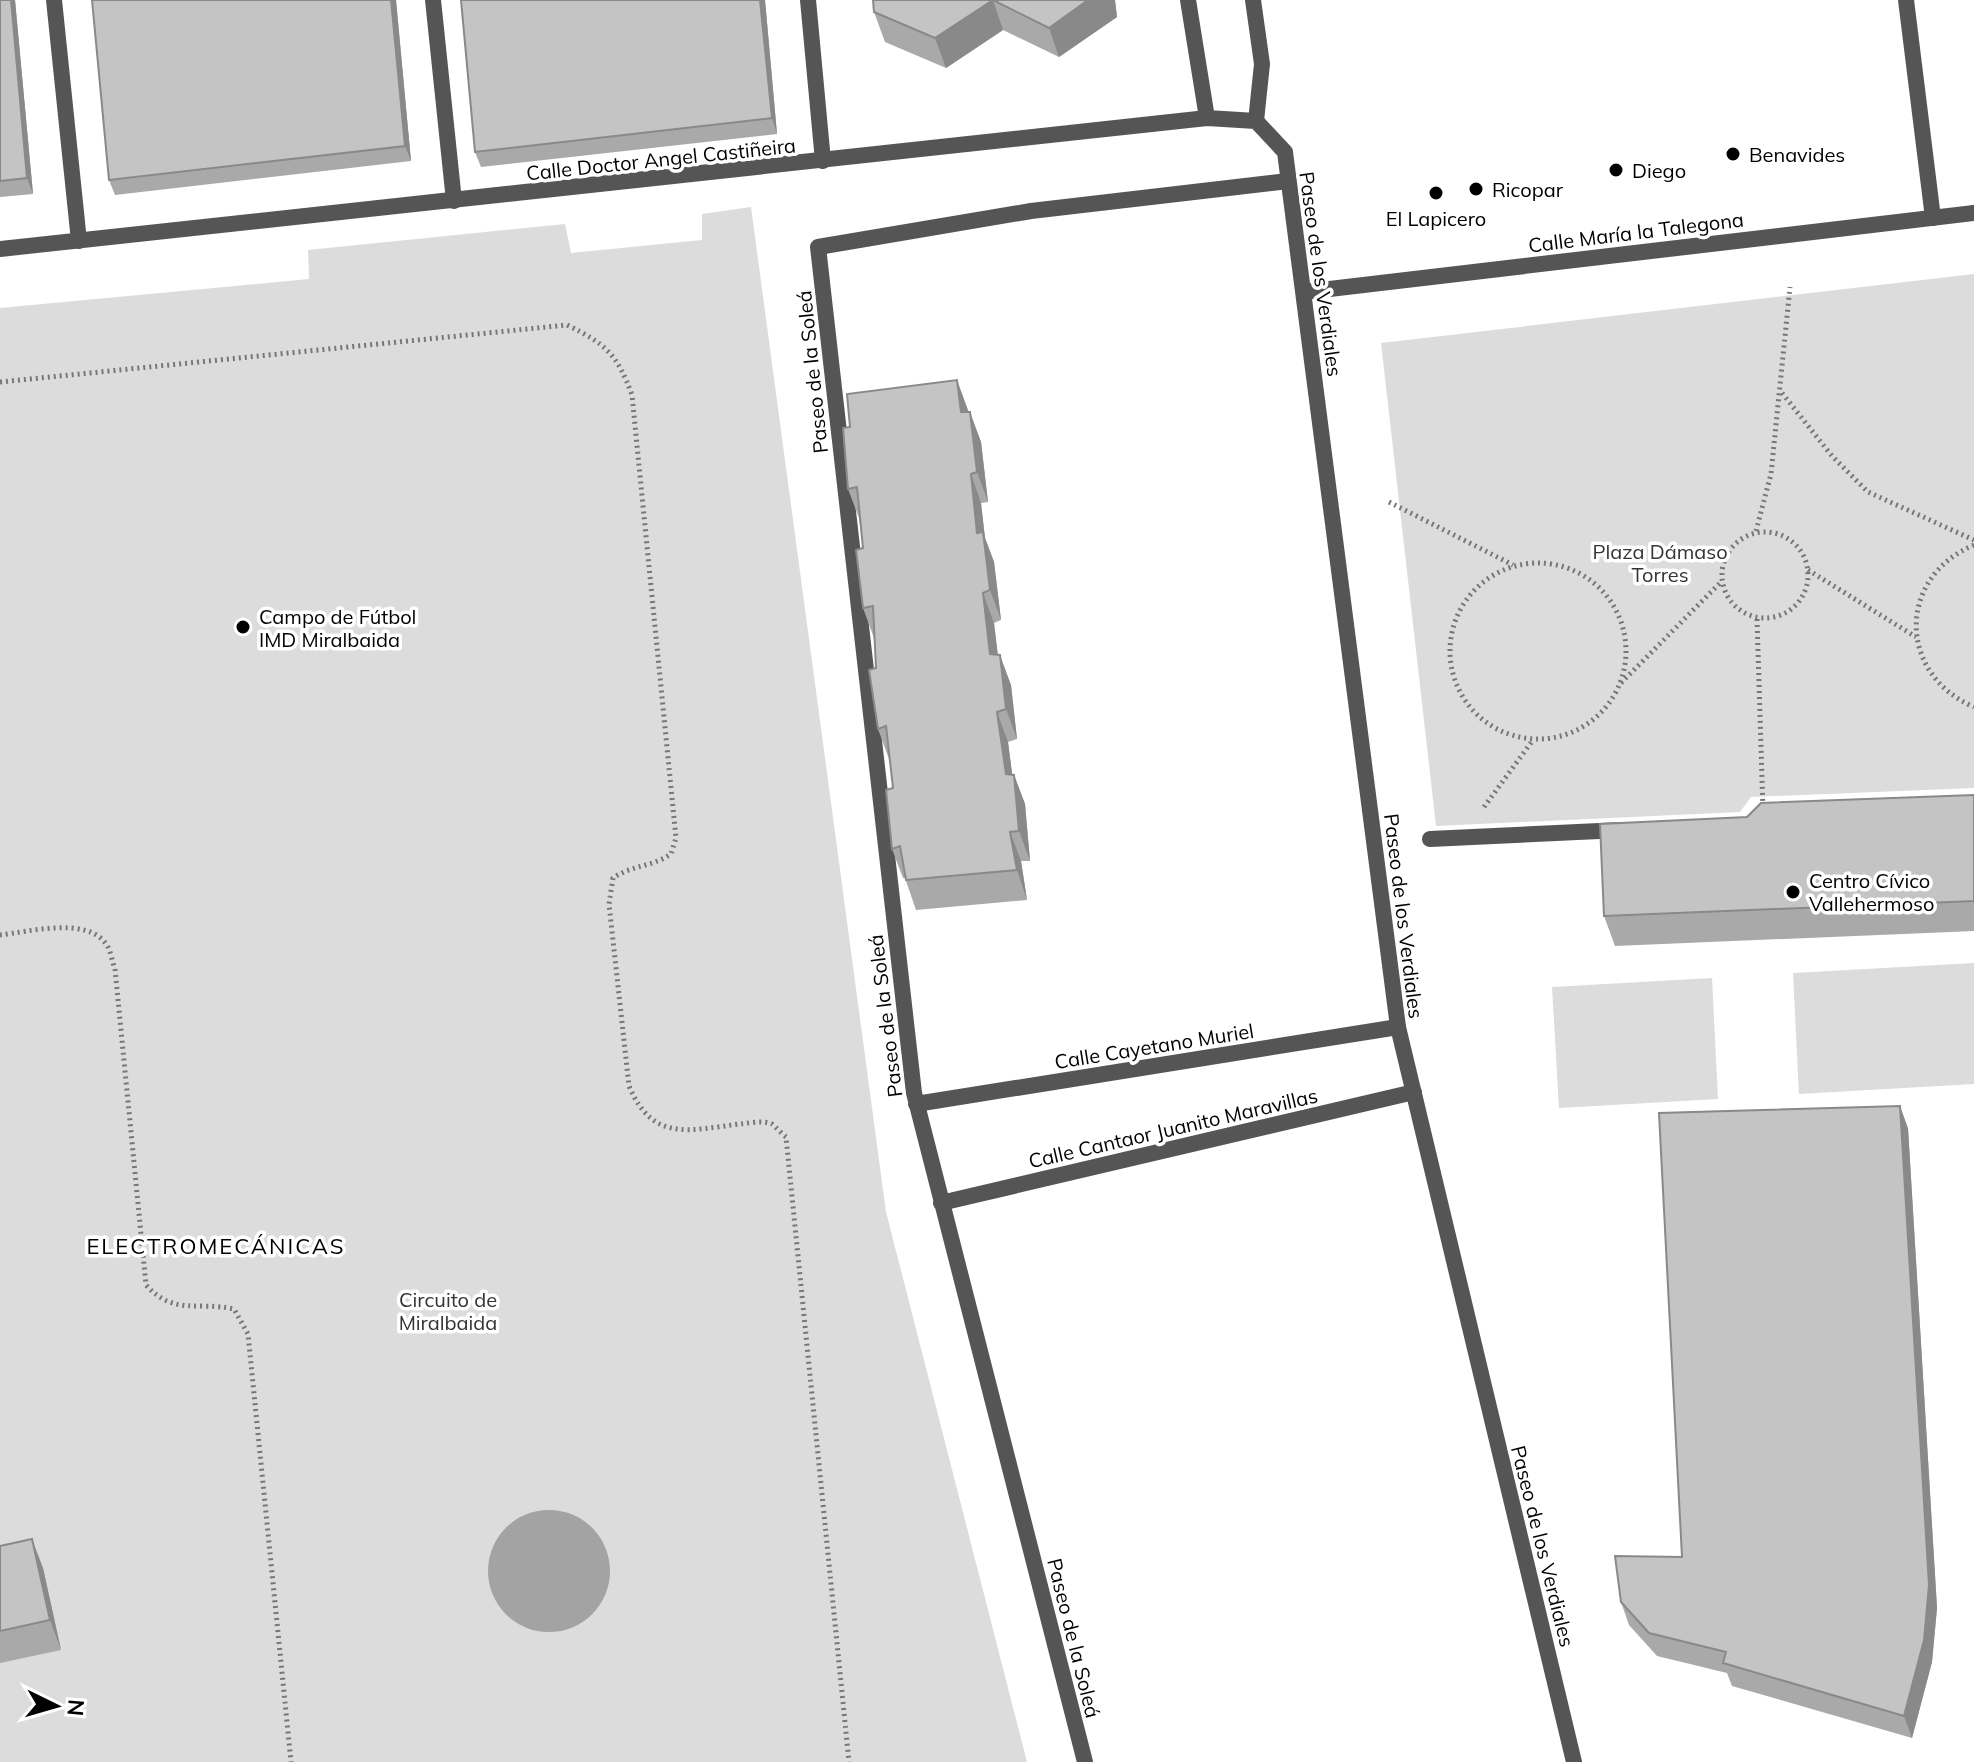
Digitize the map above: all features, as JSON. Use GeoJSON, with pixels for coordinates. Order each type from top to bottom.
{"type":"FeatureCollection","features":[{"type":"Feature","properties":{"kind":"street"},"geometry":{"type":"LineString","coordinates":[[54,0],[79,241]]}},
{"type":"Feature","properties":{"kind":"street"},"geometry":{"type":"LineString","coordinates":[[433,0],[454,201]]}},
{"type":"Feature","properties":{"kind":"street"},"geometry":{"type":"LineString","coordinates":[[808,0],[823,161]]}},
{"type":"Feature","properties":{"kind":"street"},"geometry":{"type":"LineString","coordinates":[[1188,0],[1207,118],[1256,121],[1262,64],[1253,0]]}},
{"type":"Feature","properties":{"kind":"street"},"geometry":{"type":"LineString","coordinates":[[1906,0],[1933,218]]}},
{"type":"Feature","properties":{"kind":"street","name":"Calle Doctor Angel Castiñeira"},"geometry":{"type":"LineString","coordinates":[[0,249],[1207,118]]}},
{"type":"Feature","properties":{"kind":"street","name":"Paseo de los Verdiales"},"geometry":{"type":"LineString","coordinates":[[1256,121],[1285,152],[1398,1027],[1574,1762]]}},
{"type":"Feature","properties":{"kind":"street","name":"Paseo de la Soleá"},"geometry":{"type":"LineString","coordinates":[[1085,1762],[916,1104],[818,247],[1031,211],[1288,181]]}},
{"type":"Feature","properties":{"kind":"street","name":"Calle María la Talegona"},"geometry":{"type":"LineString","coordinates":[[1304,292],[1974,213]]}},
{"type":"Feature","properties":{"kind":"street"},"geometry":{"type":"LineString","coordinates":[[1430,839],[1632,830]]}},
{"type":"Feature","properties":{"kind":"street","name":"Calle Cayetano Muriel"},"geometry":{"type":"LineString","coordinates":[[916,1104],[1398,1027]]}},
{"type":"Feature","properties":{"kind":"street","name":"Calle Cantaor Juanito Maravillas"},"geometry":{"type":"LineString","coordinates":[[941,1203],[1414,1092]]}},
{"type":"Feature","properties":{"kind":"path"},"geometry":{"type":"LineString","coordinates":[[1756,531],[1771,474],[1782,393],[1790,287]]}},
{"type":"Feature","properties":{"kind":"path"},"geometry":{"type":"LineString","coordinates":[[0,382],[567,325],[596,339],[620,360],[632,395],[676,838],[671,854],[656,865],[628,868],[613,878],[609,904],[629,1086],[637,1106],[656,1125],[682,1131],[759,1122],[772,1124],[786,1137],[849,1762]]}},
{"type":"Feature","properties":{"kind":"path"},"geometry":{"type":"LineString","coordinates":[[1782,393],[1832,456],[1868,492],[1974,542]]}},
{"type":"Feature","properties":{"kind":"path"},"geometry":{"type":"LineString","coordinates":[[1389,502],[1515,566]]}},
{"type":"Feature","properties":{"kind":"path"},"geometry":{"type":"LineString","coordinates":[[1808,570],[1803,596],[1794,607],[1771,619],[1757,619],[1733,606],[1722,581],[1727,553],[1736,542],[1756,531],[1787,538],[1797,547],[1808,570],[1917,637]]}},
{"type":"Feature","properties":{"kind":"path"},"geometry":{"type":"LineString","coordinates":[[1974,542],[1938,568],[1924,589],[1917,612],[1917,637],[1923,662],[1938,683],[1957,699],[1974,707]]}},
{"type":"Feature","properties":{"kind":"path"},"geometry":{"type":"LineString","coordinates":[[1621,683],[1627,654],[1623,623],[1609,597],[1587,576],[1559,563],[1529,562],[1500,570],[1476,587],[1458,611],[1450,639],[1451,668],[1461,695],[1480,718],[1505,733],[1533,740],[1561,737],[1586,726],[1607,708],[1621,683],[1722,581]]}},
{"type":"Feature","properties":{"kind":"path"},"geometry":{"type":"LineString","coordinates":[[1757,619],[1763,810]]}},
{"type":"Feature","properties":{"kind":"path"},"geometry":{"type":"LineString","coordinates":[[1463,837],[1533,740]]}},
{"type":"Feature","properties":{"kind":"path"},"geometry":{"type":"LineString","coordinates":[[0,935],[91,931],[107,944],[115,969],[146,1285],[161,1301],[181,1307],[211,1304],[234,1309],[248,1334],[291,1762]]}},
{"type":"Feature","properties":{"kind":"green space","name":"Circuito de Miralbaida"},"geometry":{"type":"Polygon","coordinates":[[[751,207],[886,1212],[1027,1762],[0,1762],[0,308],[309,279],[308,250],[565,224],[571,253],[702,240],[702,214],[751,207]]]}},
{"type":"Feature","properties":{"kind":"green space","name":"Plaza Dámaso Torres"},"geometry":{"type":"Polygon","coordinates":[[[1974,274],[1974,788],[1751,797],[1740,812],[1436,826],[1381,343],[1974,274]]]}},
{"type":"Feature","properties":{"kind":"green space"},"geometry":{"type":"Polygon","coordinates":[[[1974,963],[1974,1084],[1799,1094],[1793,973],[1974,963]]]}},
{"type":"Feature","properties":{"kind":"green space"},"geometry":{"type":"Polygon","coordinates":[[[1712,978],[1718,1099],[1559,1108],[1552,987],[1712,978]]]}},
{"type":"Feature","properties":{"kind":"shaded area"},"geometry":{"type":"Polygon","coordinates":[[[549,1510],[572,1515],[592,1528],[605,1548],[610,1571],[605,1594],[592,1614],[572,1627],[549,1632],[526,1627],[506,1614],[493,1594],[488,1571],[493,1548],[506,1528],[526,1515],[549,1510]]]}},
{"type":"Feature","properties":{"kind":"building"},"geometry":{"type":"Polygon","coordinates":[[[0,0],[11,0],[27,178],[0,181],[0,0]]]}},
{"type":"Feature","properties":{"kind":"building"},"geometry":{"type":"Polygon","coordinates":[[[92,0],[391,0],[405,146],[109,180],[92,0]]]}},
{"type":"Feature","properties":{"kind":"building"},"geometry":{"type":"Polygon","coordinates":[[[461,0],[760,0],[772,118],[475,152],[461,0]]]}},
{"type":"Feature","properties":{"kind":"building"},"geometry":{"type":"Polygon","coordinates":[[[873,0],[993,0],[935,38],[874,12],[873,0]]]}},
{"type":"Feature","properties":{"kind":"building"},"geometry":{"type":"Polygon","coordinates":[[[993,0],[1088,0],[1049,28],[993,0]]]}},
{"type":"Feature","properties":{"kind":"building"},"geometry":{"type":"Polygon","coordinates":[[[957,380],[961,412],[970,412],[977,472],[971,474],[977,533],[983,532],[990,590],[983,593],[990,654],[1000,655],[1006,709],[997,712],[1006,774],[1014,775],[1019,831],[1010,832],[1017,870],[906,880],[900,846],[892,849],[886,790],[893,788],[886,726],[878,729],[869,670],[876,668],[873,606],[863,608],[856,550],[863,548],[857,487],[848,489],[843,428],[850,427],[847,394],[957,380]]]}},
{"type":"Feature","properties":{"kind":"building","name":"Centro Cívico Vallehermoso"},"geometry":{"type":"Polygon","coordinates":[[[1974,795],[1974,901],[1604,916],[1600,824],[1747,817],[1761,803],[1974,795]]]}},
{"type":"Feature","properties":{"kind":"building"},"geometry":{"type":"Polygon","coordinates":[[[1900,1106],[1929,1585],[1924,1640],[1904,1716],[1723,1663],[1726,1652],[1649,1633],[1621,1602],[1615,1556],[1682,1557],[1659,1113],[1900,1106]]]}},
{"type":"Feature","properties":{"kind":"building"},"geometry":{"type":"Polygon","coordinates":[[[32,1539],[50,1620],[0,1631],[0,1546],[32,1539]]]}},
{"type":"Feature","properties":{"kind":"place","name":"Benavides"},"geometry":{"type":"Point","coordinates":[1733,154]}},
{"type":"Feature","properties":{"kind":"place","name":"Diego"},"geometry":{"type":"Point","coordinates":[1616,170]}},
{"type":"Feature","properties":{"kind":"place","name":"Ricopar"},"geometry":{"type":"Point","coordinates":[1476,189]}},
{"type":"Feature","properties":{"kind":"place","name":"El Lapicero"},"geometry":{"type":"Point","coordinates":[1436,193]}},
{"type":"Feature","properties":{"kind":"place","name":"Campo de Fútbol IMD Miralbaida"},"geometry":{"type":"Point","coordinates":[243,627]}},
{"type":"Feature","properties":{"kind":"place","name":"Centro Cívico Vallehermoso"},"geometry":{"type":"Point","coordinates":[1793,892]}},
{"type":"Feature","properties":{"kind":"district","name":"ELECTROMECÁNICAS"},"geometry":{"type":"Point","coordinates":[216,1246]}}]}
